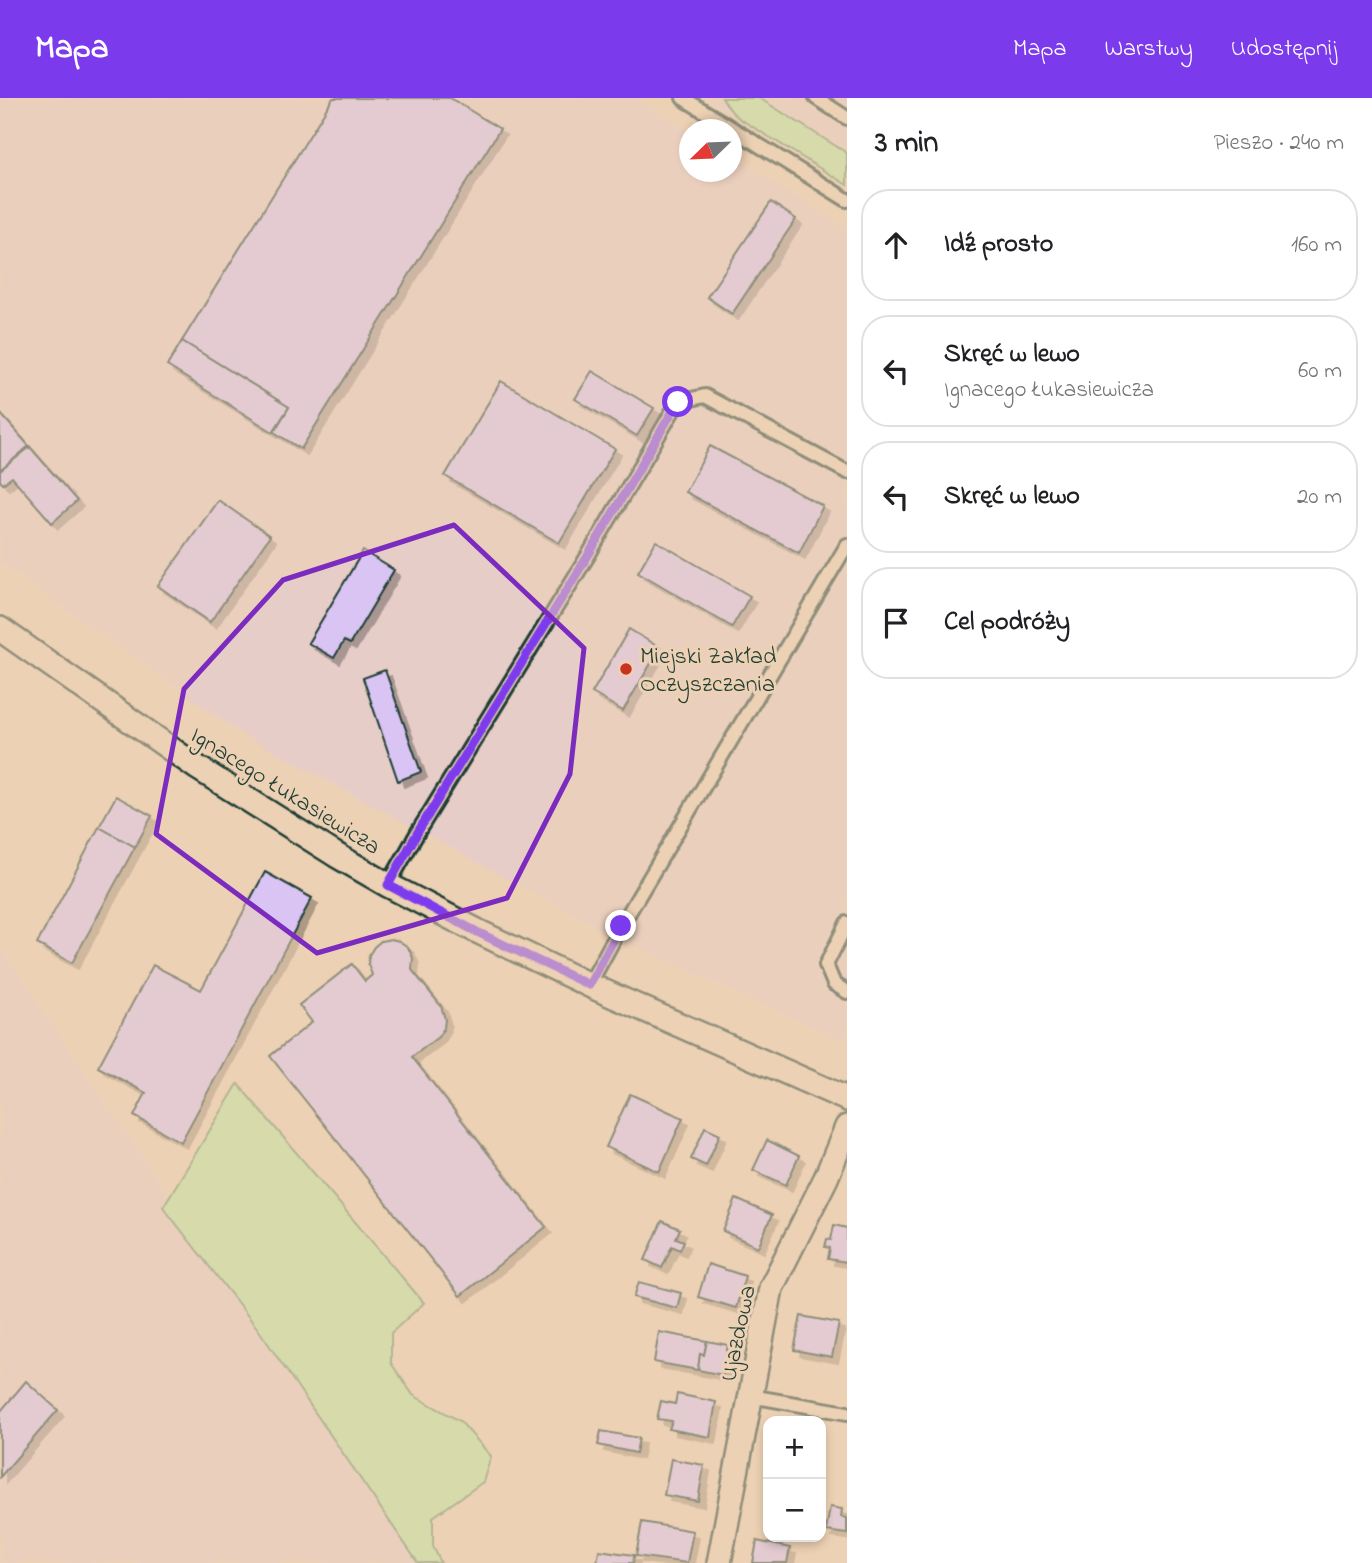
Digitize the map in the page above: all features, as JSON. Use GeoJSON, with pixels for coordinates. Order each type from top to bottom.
{"type":"FeatureCollection","features":[{"type":"Feature","properties":{"kind":"street","name":"Ignacego Łukasiewicza"},"geometry":{"type":"LineString","coordinates":[[6,639],[198,768],[388,885],[477,932],[589,985],[847,1099]]}},
{"type":"Feature","properties":{"kind":"street","name":"Ujazdowa"},"geometry":{"type":"LineString","coordinates":[[719,1563],[771,1288],[826,1178],[847,1127]]}},
{"type":"Feature","properties":{"kind":"lane"},"geometry":{"type":"LineString","coordinates":[[683,98],[847,200]]}},
{"type":"Feature","properties":{"kind":"lane"},"geometry":{"type":"LineString","coordinates":[[816,98],[847,118]]}},
{"type":"Feature","properties":{"kind":"lane"},"geometry":{"type":"LineString","coordinates":[[388,885],[678,402],[705,396],[847,472]]}},
{"type":"Feature","properties":{"kind":"lane"},"geometry":{"type":"LineString","coordinates":[[589,985],[621,926],[847,545]]}},
{"type":"Feature","properties":{"kind":"lane"},"geometry":{"type":"LineString","coordinates":[[847,923],[826,965],[834,984],[847,992]]}},
{"type":"Feature","properties":{"kind":"lane"},"geometry":{"type":"LineString","coordinates":[[750,1396],[847,1413]]}},
{"type":"Feature","properties":{"kind":"highlighted area"},"geometry":{"type":"Polygon","coordinates":[[[454,525],[584,648],[570,774],[507,898],[317,953],[156,834],[184,689],[283,580],[454,525]]]}},
{"type":"Feature","properties":{"kind":"shaded area"},"geometry":{"type":"Polygon","coordinates":[[[0,98],[637,98],[679,125],[679,182],[742,182],[742,163],[847,228],[847,1042],[597,928],[239,732],[0,563],[0,98]]]}},
{"type":"Feature","properties":{"kind":"shaded area"},"geometry":{"type":"Polygon","coordinates":[[[705,98],[847,98],[847,186],[742,119],[705,98]]]}},
{"type":"Feature","properties":{"kind":"shaded area"},"geometry":{"type":"Polygon","coordinates":[[[0,946],[404,1543],[418,1563],[0,1563],[0,946]]]}},
{"type":"Feature","properties":{"kind":"green space"},"geometry":{"type":"Polygon","coordinates":[[[722,98],[759,98],[847,153],[847,185],[740,119],[722,98]]]}},
{"type":"Feature","properties":{"kind":"green space"},"geometry":{"type":"Polygon","coordinates":[[[238,1084],[424,1303],[391,1333],[391,1363],[413,1395],[460,1421],[491,1456],[483,1482],[433,1517],[433,1546],[441,1563],[418,1563],[258,1329],[163,1207],[238,1084]]]}},
{"type":"Feature","properties":{"kind":"building"},"geometry":{"type":"Polygon","coordinates":[[[333,98],[450,98],[500,129],[301,449],[274,432],[289,407],[182,341],[333,98]]]}},
{"type":"Feature","properties":{"kind":"building"},"geometry":{"type":"Polygon","coordinates":[[[771,202],[796,219],[732,314],[707,297],[771,202]]]}},
{"type":"Feature","properties":{"kind":"building"},"geometry":{"type":"Polygon","coordinates":[[[182,341],[289,407],[273,432],[167,366],[182,341]]]}},
{"type":"Feature","properties":{"kind":"building"},"geometry":{"type":"Polygon","coordinates":[[[592,371],[654,408],[637,436],[575,399],[592,371]]]}},
{"type":"Feature","properties":{"kind":"building"},"geometry":{"type":"Polygon","coordinates":[[[501,381],[615,449],[559,543],[445,476],[501,381]]]}},
{"type":"Feature","properties":{"kind":"building"},"geometry":{"type":"Polygon","coordinates":[[[0,413],[29,446],[0,471],[0,413]]]}},
{"type":"Feature","properties":{"kind":"building"},"geometry":{"type":"Polygon","coordinates":[[[710,446],[823,506],[799,553],[685,492],[710,446]]]}},
{"type":"Feature","properties":{"kind":"building"},"geometry":{"type":"Polygon","coordinates":[[[30,447],[77,501],[52,523],[12,477],[3,484],[0,481],[0,471],[30,447]]]}},
{"type":"Feature","properties":{"kind":"building"},"geometry":{"type":"Polygon","coordinates":[[[218,500],[270,536],[210,622],[158,586],[218,500]]]}},
{"type":"Feature","properties":{"kind":"building"},"geometry":{"type":"Polygon","coordinates":[[[656,541],[750,596],[732,627],[638,572],[656,541]]]}},
{"type":"Feature","properties":{"kind":"building"},"geometry":{"type":"Polygon","coordinates":[[[363,551],[394,570],[350,644],[344,641],[334,658],[308,643],[363,551]]]}},
{"type":"Feature","properties":{"kind":"building"},"geometry":{"type":"Polygon","coordinates":[[[629,629],[660,648],[623,711],[592,693],[629,629]]]}},
{"type":"Feature","properties":{"kind":"building"},"geometry":{"type":"Polygon","coordinates":[[[385,670],[421,772],[398,781],[363,678],[385,670]]]}},
{"type":"Feature","properties":{"kind":"building"},"geometry":{"type":"Polygon","coordinates":[[[116,796],[152,816],[135,847],[99,827],[116,796]]]}},
{"type":"Feature","properties":{"kind":"building"},"geometry":{"type":"Polygon","coordinates":[[[99,827],[135,847],[72,963],[37,944],[99,827]]]}},
{"type":"Feature","properties":{"kind":"building"},"geometry":{"type":"Polygon","coordinates":[[[265,872],[312,898],[181,1142],[134,1116],[146,1093],[98,1067],[153,965],[201,990],[265,872]]]}},
{"type":"Feature","properties":{"kind":"building"},"geometry":{"type":"Polygon","coordinates":[[[391,939],[408,947],[413,958],[412,970],[441,1006],[445,1019],[444,1028],[438,1037],[412,1057],[546,1227],[460,1296],[270,1056],[312,1022],[299,1005],[352,964],[365,981],[372,975],[368,964],[369,955],[381,941],[391,939]]]}},
{"type":"Feature","properties":{"kind":"building"},"geometry":{"type":"Polygon","coordinates":[[[630,1094],[683,1118],[659,1172],[606,1147],[630,1094]]]}},
{"type":"Feature","properties":{"kind":"building"},"geometry":{"type":"Polygon","coordinates":[[[705,1127],[720,1134],[706,1166],[691,1159],[705,1127]]]}},
{"type":"Feature","properties":{"kind":"building"},"geometry":{"type":"Polygon","coordinates":[[[767,1140],[799,1156],[786,1185],[753,1170],[767,1140]]]}},
{"type":"Feature","properties":{"kind":"building"},"geometry":{"type":"Polygon","coordinates":[[[736,1199],[772,1215],[758,1247],[723,1231],[736,1199]]]}},
{"type":"Feature","properties":{"kind":"building"},"geometry":{"type":"Polygon","coordinates":[[[662,1221],[680,1229],[676,1238],[684,1241],[680,1250],[672,1246],[662,1268],[645,1260],[662,1221]]]}},
{"type":"Feature","properties":{"kind":"building"},"geometry":{"type":"Polygon","coordinates":[[[834,1225],[847,1228],[847,1262],[828,1259],[830,1248],[825,1247],[827,1239],[831,1240],[834,1225]]]}},
{"type":"Feature","properties":{"kind":"building"},"geometry":{"type":"Polygon","coordinates":[[[708,1264],[745,1276],[736,1308],[698,1297],[708,1264]]]}},
{"type":"Feature","properties":{"kind":"building"},"geometry":{"type":"Polygon","coordinates":[[[639,1282],[681,1293],[677,1308],[634,1297],[639,1282]]]}},
{"type":"Feature","properties":{"kind":"building"},"geometry":{"type":"Polygon","coordinates":[[[801,1316],[839,1323],[832,1357],[794,1350],[801,1316]]]}},
{"type":"Feature","properties":{"kind":"building"},"geometry":{"type":"Polygon","coordinates":[[[659,1332],[707,1341],[704,1355],[700,1354],[698,1370],[654,1362],[659,1332]]]}},
{"type":"Feature","properties":{"kind":"building"},"geometry":{"type":"Polygon","coordinates":[[[707,1341],[728,1345],[726,1355],[730,1357],[732,1352],[729,1369],[724,1368],[723,1375],[698,1370],[700,1354],[704,1355],[707,1341]]]}},
{"type":"Feature","properties":{"kind":"building"},"geometry":{"type":"Polygon","coordinates":[[[26,1381],[58,1410],[0,1477],[0,1412],[26,1381]]]}},
{"type":"Feature","properties":{"kind":"building"},"geometry":{"type":"Polygon","coordinates":[[[677,1394],[716,1402],[710,1437],[669,1429],[672,1421],[657,1419],[661,1401],[675,1404],[677,1394]]]}},
{"type":"Feature","properties":{"kind":"building"},"geometry":{"type":"Polygon","coordinates":[[[601,1431],[639,1438],[636,1453],[598,1445],[601,1431]]]}},
{"type":"Feature","properties":{"kind":"building"},"geometry":{"type":"Polygon","coordinates":[[[671,1459],[704,1465],[698,1501],[664,1495],[671,1459]]]}},
{"type":"Feature","properties":{"kind":"building"},"geometry":{"type":"Polygon","coordinates":[[[830,1507],[842,1509],[841,1517],[847,1518],[847,1534],[826,1531],[830,1507]]]}},
{"type":"Feature","properties":{"kind":"building"},"geometry":{"type":"Polygon","coordinates":[[[642,1522],[693,1531],[687,1563],[636,1556],[642,1522]]]}},
{"type":"Feature","properties":{"kind":"building"},"geometry":{"type":"Polygon","coordinates":[[[757,1541],[790,1548],[787,1563],[753,1563],[757,1541]]]}},
{"type":"Feature","properties":{"kind":"building"},"geometry":{"type":"Polygon","coordinates":[[[599,1550],[634,1555],[633,1563],[597,1563],[599,1550]]]}},
{"type":"Feature","properties":{"kind":"place","name":"Miejski Zakład Oczyszczania"},"geometry":{"type":"Point","coordinates":[626,669]}},
{"type":"Feature","properties":{"kind":"route"},"geometry":{"type":"LineString","coordinates":[[621,926],[589,985],[477,932],[388,885],[678,402]]}}]}
